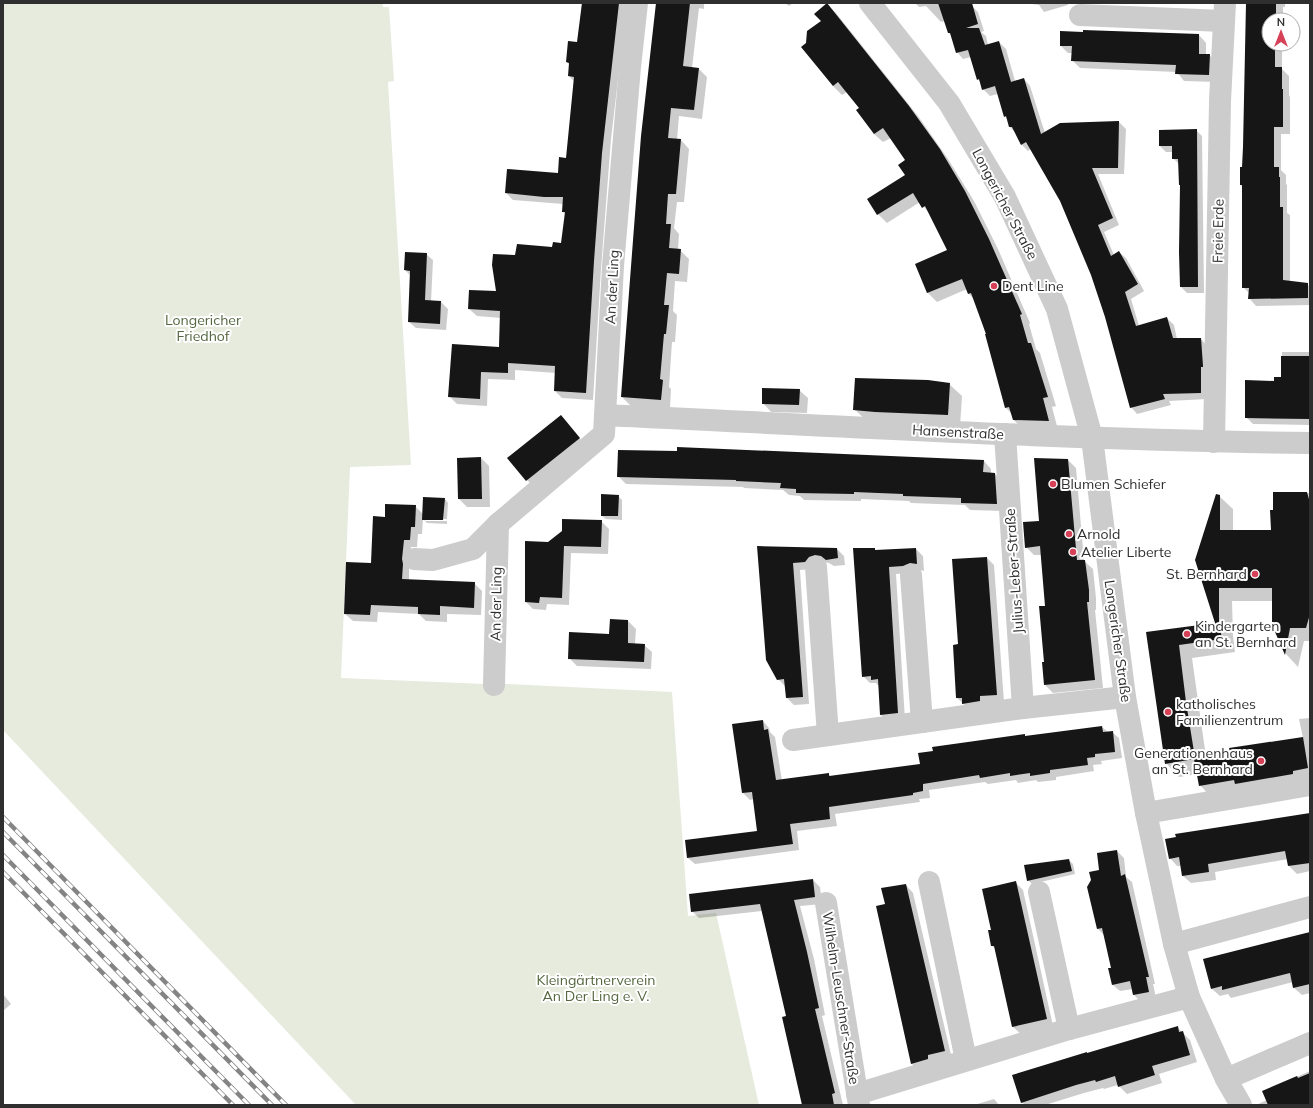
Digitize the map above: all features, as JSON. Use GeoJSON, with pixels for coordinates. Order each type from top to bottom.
{"type":"FeatureCollection","features":[{"type":"Feature","properties":{"kind":"street","name":"An der Ling"},"geometry":{"type":"LineString","coordinates":[[414,559],[433,560],[473,549],[498,524],[604,434],[613,266],[630,66],[637,3]]}},
{"type":"Feature","properties":{"kind":"street","name":"Longericher Straße"},"geometry":{"type":"LineString","coordinates":[[870,3],[949,104],[1004,197],[1057,309],[1092,438],[1125,697],[1146,813],[1174,944],[1189,997],[1226,1079],[1241,1105]]}},
{"type":"Feature","properties":{"kind":"street","name":"Freie Erde"},"geometry":{"type":"LineString","coordinates":[[1080,15],[1224,12],[1220,101],[1214,442]]}},
{"type":"Feature","properties":{"kind":"street","name":"Hansenstraße"},"geometry":{"type":"LineString","coordinates":[[605,415],[1092,438],[1214,442],[1310,443]]}},
{"type":"Feature","properties":{"kind":"street","name":"Julius-Leber-Straße"},"geometry":{"type":"LineString","coordinates":[[1005,434],[1023,708]]}},
{"type":"Feature","properties":{"kind":"street","name":"An der Ling"},"geometry":{"type":"LineString","coordinates":[[494,685],[498,524]]}},
{"type":"Feature","properties":{"kind":"street"},"geometry":{"type":"LineString","coordinates":[[816,567],[828,735]]}},
{"type":"Feature","properties":{"kind":"street"},"geometry":{"type":"LineString","coordinates":[[911,575],[922,722]]}},
{"type":"Feature","properties":{"kind":"street"},"geometry":{"type":"LineString","coordinates":[[793,740],[1023,708],[1125,697]]}},
{"type":"Feature","properties":{"kind":"street"},"geometry":{"type":"LineString","coordinates":[[1146,813],[1310,785]]}},
{"type":"Feature","properties":{"kind":"street"},"geometry":{"type":"LineString","coordinates":[[929,882],[966,1060]]}},
{"type":"Feature","properties":{"kind":"street"},"geometry":{"type":"LineString","coordinates":[[1039,892],[1069,1029]]}},
{"type":"Feature","properties":{"kind":"street","name":"Wilhelm-Leuschner-Straße"},"geometry":{"type":"LineString","coordinates":[[826,903],[858,1099],[966,1060],[1069,1029],[1189,997]]}},
{"type":"Feature","properties":{"kind":"street"},"geometry":{"type":"LineString","coordinates":[[1174,944],[1310,907]]}},
{"type":"Feature","properties":{"kind":"street"},"geometry":{"type":"LineString","coordinates":[[1226,1079],[1310,1043]]}},
{"type":"Feature","properties":{"kind":"green space","name":"Longericher Friedhof"},"geometry":{"type":"Polygon","coordinates":[[[3,3],[383,3],[383,7],[389,7],[394,81],[388,82],[411,465],[350,467],[341,678],[672,692],[688,916],[716,913],[759,1105],[356,1105],[3,730],[3,3]]]}},
{"type":"Feature","properties":{"kind":"building"},"geometry":{"type":"Polygon","coordinates":[[[582,3],[619,3],[602,153],[586,393],[554,391],[555,366],[508,363],[508,373],[481,372],[480,399],[448,397],[452,344],[499,347],[500,311],[468,309],[469,290],[496,291],[492,265],[493,254],[515,255],[517,244],[552,247],[553,242],[561,243],[565,212],[562,212],[563,197],[544,197],[505,193],[507,169],[558,173],[559,157],[566,158],[574,77],[568,76],[569,63],[566,62],[568,41],[577,42],[582,3]]]}},
{"type":"Feature","properties":{"kind":"building"},"geometry":{"type":"Polygon","coordinates":[[[656,3],[690,3],[683,66],[699,68],[694,110],[671,108],[668,138],[681,139],[676,194],[668,194],[666,224],[671,224],[669,248],[681,249],[679,274],[667,273],[664,305],[669,305],[666,334],[664,334],[660,379],[663,380],[661,400],[621,397],[641,136],[656,3]]]}},
{"type":"Feature","properties":{"kind":"building"},"geometry":{"type":"Polygon","coordinates":[[[827,3],[909,106],[940,149],[965,191],[989,239],[1022,314],[1020,315],[1028,343],[1031,343],[1048,397],[1043,398],[1049,421],[1013,420],[1009,407],[1005,408],[986,334],[971,293],[968,294],[962,279],[927,293],[915,264],[947,250],[925,206],[922,208],[913,193],[877,215],[867,199],[905,175],[898,165],[905,160],[883,128],[874,134],[856,110],[859,108],[838,82],[833,86],[801,47],[806,43],[807,31],[821,21],[814,14],[827,3]]]}},
{"type":"Feature","properties":{"kind":"building"},"geometry":{"type":"Polygon","coordinates":[[[938,3],[972,3],[978,24],[966,28],[979,28],[985,45],[999,41],[1011,82],[1024,78],[1041,134],[1060,123],[1119,121],[1118,168],[1092,168],[1113,218],[1098,225],[1111,256],[1119,251],[1138,284],[1125,292],[1136,326],[1167,317],[1173,338],[1201,338],[1203,367],[1201,367],[1201,393],[1163,394],[1165,399],[1130,408],[1105,317],[1091,275],[1060,201],[1026,142],[1021,145],[1012,127],[1009,127],[1006,116],[1004,117],[995,86],[982,90],[979,79],[977,80],[968,50],[956,53],[938,3]]]}},
{"type":"Feature","properties":{"kind":"building"},"geometry":{"type":"Polygon","coordinates":[[[1246,3],[1276,3],[1276,12],[1261,12],[1261,52],[1275,52],[1275,67],[1282,67],[1283,127],[1274,127],[1274,167],[1279,167],[1280,207],[1283,207],[1283,280],[1308,283],[1308,298],[1248,299],[1249,288],[1242,288],[1242,185],[1240,185],[1240,167],[1242,167],[1246,3]]]}},
{"type":"Feature","properties":{"kind":"building"},"geometry":{"type":"Polygon","coordinates":[[[1083,30],[1199,34],[1199,54],[1210,54],[1209,75],[1175,74],[1176,65],[1071,61],[1072,46],[1060,46],[1060,31],[1083,32],[1083,30]]]}},
{"type":"Feature","properties":{"kind":"building"},"geometry":{"type":"Polygon","coordinates":[[[1197,129],[1198,287],[1180,287],[1180,185],[1178,159],[1172,159],[1172,146],[1159,146],[1159,130],[1197,129]]]}},
{"type":"Feature","properties":{"kind":"building"},"geometry":{"type":"Polygon","coordinates":[[[405,252],[427,253],[425,300],[441,301],[440,324],[408,322],[410,271],[404,270],[405,252]]]}},
{"type":"Feature","properties":{"kind":"building"},"geometry":{"type":"Polygon","coordinates":[[[1281,356],[1310,356],[1310,419],[1245,418],[1245,380],[1274,381],[1274,377],[1281,377],[1281,356]]]}},
{"type":"Feature","properties":{"kind":"building"},"geometry":{"type":"Polygon","coordinates":[[[855,378],[928,380],[950,383],[948,415],[853,410],[855,378]]]}},
{"type":"Feature","properties":{"kind":"building"},"geometry":{"type":"Polygon","coordinates":[[[762,388],[800,389],[799,405],[762,404],[762,388]]]}},
{"type":"Feature","properties":{"kind":"building"},"geometry":{"type":"Polygon","coordinates":[[[561,415],[580,438],[526,481],[507,458],[561,415]]]}},
{"type":"Feature","properties":{"kind":"building"},"geometry":{"type":"Polygon","coordinates":[[[677,447],[984,460],[983,472],[995,473],[997,504],[961,503],[961,498],[903,496],[903,494],[854,492],[854,494],[796,493],[796,489],[780,488],[781,483],[736,480],[617,477],[618,450],[677,451],[677,447]]]}},
{"type":"Feature","properties":{"kind":"building"},"geometry":{"type":"Polygon","coordinates":[[[481,457],[482,499],[458,499],[457,458],[481,457]]]}},
{"type":"Feature","properties":{"kind":"building"},"geometry":{"type":"Polygon","coordinates":[[[1034,458],[1068,459],[1077,560],[1085,560],[1089,590],[1089,602],[1087,602],[1095,680],[1044,685],[1042,662],[1044,662],[1039,606],[1045,606],[1040,546],[1025,548],[1023,522],[1039,521],[1034,458]]]}},
{"type":"Feature","properties":{"kind":"building"},"geometry":{"type":"Polygon","coordinates":[[[1273,492],[1307,492],[1310,503],[1310,614],[1306,628],[1290,628],[1285,655],[1272,625],[1272,588],[1219,588],[1219,622],[1222,639],[1179,645],[1186,702],[1195,758],[1230,752],[1229,748],[1303,737],[1308,768],[1293,771],[1293,774],[1235,784],[1234,780],[1199,786],[1194,759],[1165,764],[1146,632],[1215,623],[1195,560],[1216,494],[1220,495],[1220,530],[1271,530],[1270,510],[1273,510],[1273,492]]]}},
{"type":"Feature","properties":{"kind":"building"},"geometry":{"type":"Polygon","coordinates":[[[601,494],[619,495],[618,516],[601,516],[601,494]]]}},
{"type":"Feature","properties":{"kind":"building"},"geometry":{"type":"Polygon","coordinates":[[[423,497],[445,498],[443,520],[422,520],[423,497]]]}},
{"type":"Feature","properties":{"kind":"building"},"geometry":{"type":"Polygon","coordinates":[[[385,504],[416,505],[415,527],[411,527],[410,540],[404,540],[402,579],[475,582],[474,608],[440,606],[440,615],[418,614],[418,607],[371,605],[370,615],[344,614],[346,562],[371,563],[373,516],[385,517],[385,504]]]}},
{"type":"Feature","properties":{"kind":"building"},"geometry":{"type":"Polygon","coordinates":[[[562,519],[602,520],[601,547],[564,546],[562,598],[540,597],[539,603],[525,602],[525,541],[548,542],[562,531],[562,519]]]}},
{"type":"Feature","properties":{"kind":"building"},"geometry":{"type":"Polygon","coordinates":[[[757,546],[837,548],[838,558],[826,560],[821,556],[815,555],[809,557],[805,562],[793,563],[803,697],[786,698],[784,679],[777,680],[766,660],[757,546]]]}},
{"type":"Feature","properties":{"kind":"building"},"geometry":{"type":"Polygon","coordinates":[[[853,548],[875,548],[875,550],[916,548],[917,564],[910,563],[903,566],[889,567],[898,713],[880,715],[878,679],[871,680],[871,676],[862,677],[853,548]]]}},
{"type":"Feature","properties":{"kind":"building"},"geometry":{"type":"Polygon","coordinates":[[[987,557],[997,695],[980,696],[980,701],[962,704],[962,698],[956,698],[953,645],[958,644],[952,559],[987,557]]]}},
{"type":"Feature","properties":{"kind":"building"},"geometry":{"type":"Polygon","coordinates":[[[610,619],[628,620],[628,643],[645,644],[644,662],[568,659],[569,632],[609,634],[610,619]]]}},
{"type":"Feature","properties":{"kind":"building"},"geometry":{"type":"Polygon","coordinates":[[[763,720],[764,730],[768,729],[776,780],[829,773],[829,776],[920,764],[918,753],[933,751],[932,747],[1025,734],[1025,736],[1102,726],[1103,732],[1113,731],[1115,752],[1095,754],[1095,757],[1087,758],[1088,765],[1050,770],[1050,773],[1030,776],[1030,773],[1010,776],[1010,773],[980,778],[979,775],[923,784],[923,791],[913,793],[913,795],[829,807],[830,819],[790,824],[793,844],[687,858],[685,840],[757,831],[752,792],[742,793],[732,724],[763,720]]]}},
{"type":"Feature","properties":{"kind":"building"},"geometry":{"type":"Polygon","coordinates":[[[1310,813],[1310,863],[1288,866],[1285,851],[1208,864],[1209,872],[1182,876],[1179,857],[1169,859],[1165,839],[1176,837],[1175,834],[1310,813]]]}},
{"type":"Feature","properties":{"kind":"building"},"geometry":{"type":"Polygon","coordinates":[[[1117,850],[1121,876],[1125,874],[1149,977],[1146,977],[1149,992],[1133,995],[1130,981],[1112,985],[1108,968],[1111,968],[1102,928],[1097,929],[1087,887],[1091,880],[1089,872],[1099,870],[1097,853],[1117,850]]]}},
{"type":"Feature","properties":{"kind":"building"},"geometry":{"type":"Polygon","coordinates":[[[1069,859],[1072,871],[1027,881],[1024,865],[1069,859]]]}},
{"type":"Feature","properties":{"kind":"building"},"geometry":{"type":"Polygon","coordinates":[[[813,879],[815,897],[794,900],[819,1008],[815,1009],[835,1093],[832,1094],[834,1105],[802,1105],[782,1017],[786,1016],[760,904],[691,912],[689,894],[813,879]]]}},
{"type":"Feature","properties":{"kind":"building"},"geometry":{"type":"Polygon","coordinates":[[[1016,881],[1047,1019],[1012,1027],[994,946],[991,946],[988,930],[991,930],[982,889],[1016,881]]]}},
{"type":"Feature","properties":{"kind":"building"},"geometry":{"type":"Polygon","coordinates":[[[906,884],[945,1051],[928,1055],[928,1059],[911,1064],[876,906],[885,904],[881,888],[906,884]]]}},
{"type":"Feature","properties":{"kind":"building"},"geometry":{"type":"Polygon","coordinates":[[[1310,932],[1310,984],[1293,988],[1290,973],[1222,990],[1222,986],[1211,989],[1203,959],[1310,932]]]}},
{"type":"Feature","properties":{"kind":"building"},"geometry":{"type":"Polygon","coordinates":[[[1178,1026],[1179,1032],[1183,1031],[1190,1055],[1152,1066],[1155,1075],[1118,1087],[1115,1076],[1096,1082],[1095,1080],[1021,1103],[1012,1075],[1178,1026]]]}},
{"type":"Feature","properties":{"kind":"building"},"geometry":{"type":"Polygon","coordinates":[[[1310,1073],[1310,1105],[1268,1105],[1262,1091],[1297,1076],[1298,1078],[1310,1073]]]}},
{"type":"Feature","properties":{"kind":"railway"},"geometry":{"type":"LineString","coordinates":[[3,817],[286,1105]]}},
{"type":"Feature","properties":{"kind":"railway"},"geometry":{"type":"LineString","coordinates":[[3,832],[272,1105]]}},
{"type":"Feature","properties":{"kind":"railway"},"geometry":{"type":"LineString","coordinates":[[3,855],[249,1105]]}},
{"type":"Feature","properties":{"kind":"railway"},"geometry":{"type":"LineString","coordinates":[[3,872],[233,1105]]}},
{"type":"Feature","properties":{"kind":"place","name":"Dent Line"},"geometry":{"type":"Point","coordinates":[994,286]}},
{"type":"Feature","properties":{"kind":"place","name":"Blumen Schiefer"},"geometry":{"type":"Point","coordinates":[1053,484]}},
{"type":"Feature","properties":{"kind":"place","name":"Arnold"},"geometry":{"type":"Point","coordinates":[1069,534]}},
{"type":"Feature","properties":{"kind":"place","name":"Atelier Liberte"},"geometry":{"type":"Point","coordinates":[1073,552]}},
{"type":"Feature","properties":{"kind":"place","name":"St. Bernhard"},"geometry":{"type":"Point","coordinates":[1255,574]}},
{"type":"Feature","properties":{"kind":"place","name":"Kindergarten an St. Bernhard"},"geometry":{"type":"Point","coordinates":[1187,634]}},
{"type":"Feature","properties":{"kind":"place","name":"katholisches Familienzentrum"},"geometry":{"type":"Point","coordinates":[1168,712]}},
{"type":"Feature","properties":{"kind":"place","name":"Generationenhaus an St. Bernhard"},"geometry":{"type":"Point","coordinates":[1261,761]}},
{"type":"Feature","properties":{"kind":"park label","name":"Kleingärtnerverein An Der Ling e. V."},"geometry":{"type":"Point","coordinates":[596,988]}}]}
